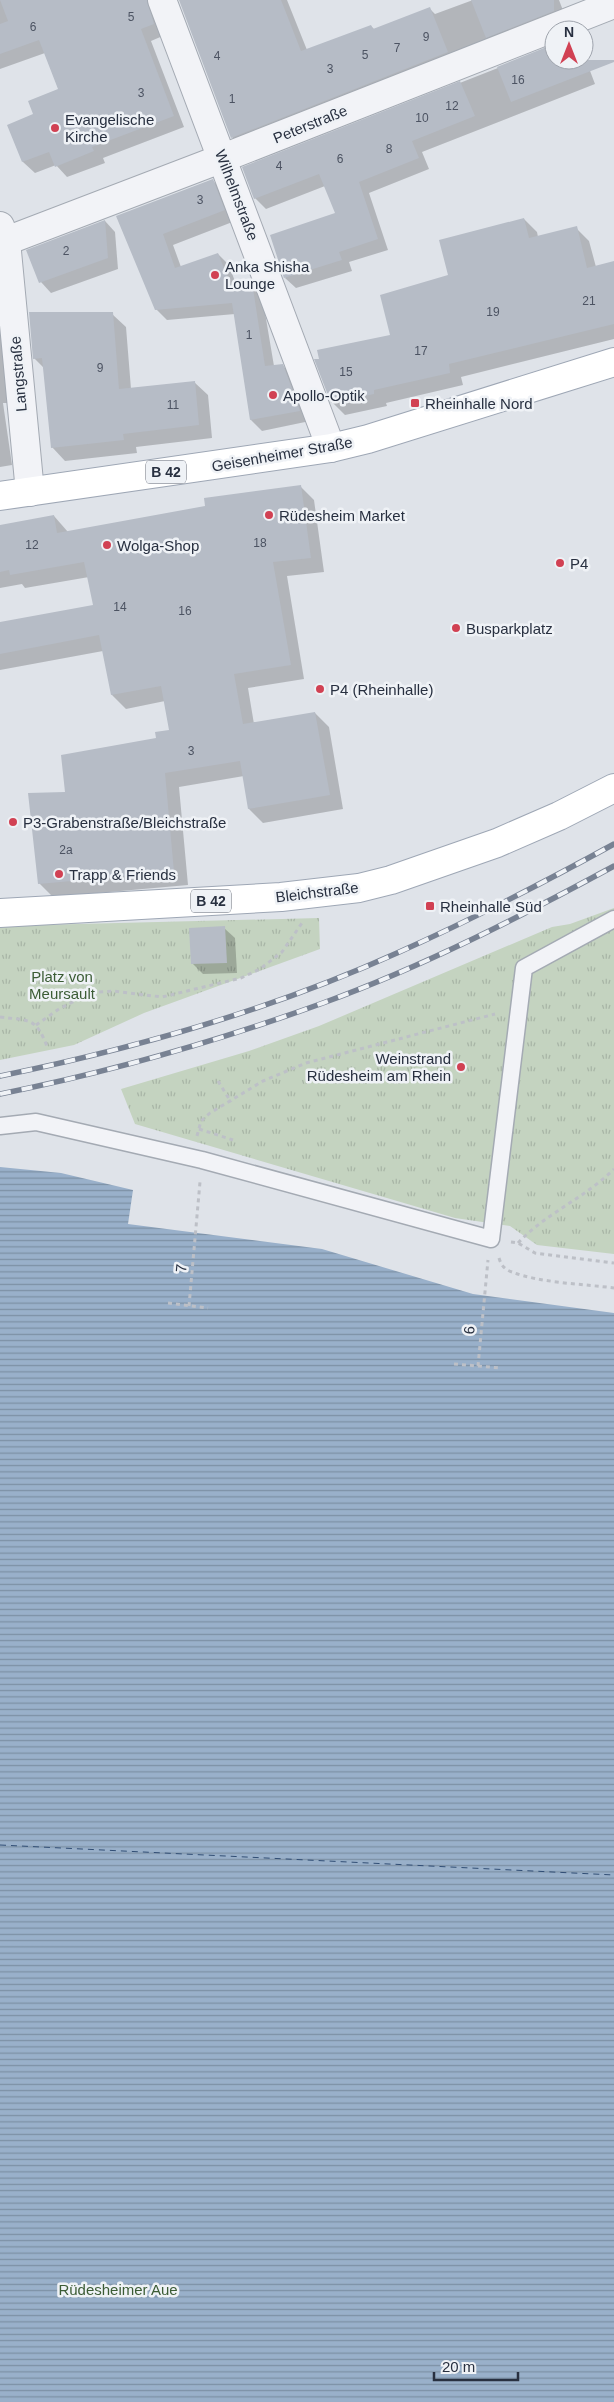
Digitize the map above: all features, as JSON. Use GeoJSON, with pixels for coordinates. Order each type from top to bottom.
{"type":"FeatureCollection","features":[{"type":"Feature","properties":{"kind":"main road","name":"Geisenheimer Straße"},"geometry":{"type":"LineString","coordinates":[[0,496],[331,448],[368,439],[614,362]]}},
{"type":"Feature","properties":{"kind":"main road","name":"Bleichstraße"},"geometry":{"type":"LineString","coordinates":[[0,913],[321,894],[360,888],[392,880],[497,843],[559,816],[614,788]]}},
{"type":"Feature","properties":{"kind":"street","name":"Wilhelmstraße"},"geometry":{"type":"LineString","coordinates":[[162,0],[331,448]]}},
{"type":"Feature","properties":{"kind":"street","name":"Peterstraße"},"geometry":{"type":"LineString","coordinates":[[3,234],[223,158],[579,8],[614,4]]}},
{"type":"Feature","properties":{"kind":"street","name":"Langstraße"},"geometry":{"type":"LineString","coordinates":[[3,234],[30,492]]}},
{"type":"Feature","properties":{"kind":"lane"},"geometry":{"type":"LineString","coordinates":[[0,1126],[36,1122],[202,1160],[491,1239],[524,968],[614,919]]}},
{"type":"Feature","properties":{"kind":"path"},"geometry":{"type":"LineString","coordinates":[[36,1025],[59,1009],[86,995],[98,992],[112,991],[162,996],[241,978],[260,969],[282,952],[321,894]]}},
{"type":"Feature","properties":{"kind":"path"},"geometry":{"type":"LineString","coordinates":[[197,1134],[201,1121],[210,1114],[263,1082],[306,1063],[518,1008]]}},
{"type":"Feature","properties":{"kind":"path"},"geometry":{"type":"LineString","coordinates":[[0,1017],[23,1018],[36,1025],[48,1049]]}},
{"type":"Feature","properties":{"kind":"path"},"geometry":{"type":"LineString","coordinates":[[218,1082],[231,1102]]}},
{"type":"Feature","properties":{"kind":"path"},"geometry":{"type":"LineString","coordinates":[[199,1129],[234,1140]]}},
{"type":"Feature","properties":{"kind":"path","name":"7"},"geometry":{"type":"LineString","coordinates":[[189,1306],[202,1160]]}},
{"type":"Feature","properties":{"kind":"path"},"geometry":{"type":"LineString","coordinates":[[518,1242],[544,1219],[590,1190],[614,1168]]}},
{"type":"Feature","properties":{"kind":"path"},"geometry":{"type":"LineString","coordinates":[[614,1263],[536,1253],[518,1242],[491,1239],[501,1263],[511,1272],[532,1277],[614,1288]]}},
{"type":"Feature","properties":{"kind":"path","name":"6"},"geometry":{"type":"LineString","coordinates":[[478,1366],[491,1239]]}},
{"type":"Feature","properties":{"kind":"path"},"geometry":{"type":"LineString","coordinates":[[168,1303],[208,1308]]}},
{"type":"Feature","properties":{"kind":"path"},"geometry":{"type":"LineString","coordinates":[[454,1364],[501,1368]]}},
{"type":"Feature","properties":{"kind":"green space"},"geometry":{"type":"Polygon","coordinates":[[[614,908],[614,1254],[537,1245],[510,1226],[455,1218],[135,1124],[121,1089],[249,1051],[319,1026],[552,927],[570,924],[614,908]]]}},
{"type":"Feature","properties":{"kind":"green space","name":"Platz von Meursault"},"geometry":{"type":"Polygon","coordinates":[[[319,918],[320,949],[144,1013],[74,1045],[0,1060],[0,926],[319,918]]]}},
{"type":"Feature","properties":{"kind":"water"},"geometry":{"type":"Polygon","coordinates":[[[0,1167],[61,1173],[133,1190],[128,1224],[322,1249],[473,1294],[614,1313],[614,2402],[0,2402],[0,1167]]]}},
{"type":"Feature","properties":{"kind":"building"},"geometry":{"type":"Polygon","coordinates":[[[0,0],[147,0],[154,24],[141,29],[174,116],[92,147],[94,151],[55,167],[49,152],[22,162],[7,125],[33,114],[28,101],[58,89],[39,40],[0,54],[0,24],[8,21],[0,0]]]}},
{"type":"Feature","properties":{"kind":"building"},"geometry":{"type":"Polygon","coordinates":[[[179,0],[281,0],[301,51],[371,25],[373,29],[430,7],[448,52],[231,138],[179,0]]]}},
{"type":"Feature","properties":{"kind":"building"},"geometry":{"type":"Polygon","coordinates":[[[471,0],[554,0],[554,11],[486,38],[471,0]]]}},
{"type":"Feature","properties":{"kind":"building"},"geometry":{"type":"Polygon","coordinates":[[[544,48],[544,70],[593,70],[511,102],[497,67],[544,48]]]}},
{"type":"Feature","properties":{"kind":"building"},"geometry":{"type":"Polygon","coordinates":[[[594,60],[614,60],[614,62],[594,70],[594,60]]]}},
{"type":"Feature","properties":{"kind":"building"},"geometry":{"type":"Polygon","coordinates":[[[460,81],[475,116],[412,141],[419,158],[359,182],[378,239],[339,252],[342,260],[284,278],[270,235],[335,213],[319,174],[254,199],[242,167],[460,81]]]}},
{"type":"Feature","properties":{"kind":"building"},"geometry":{"type":"Polygon","coordinates":[[[213,179],[225,210],[163,234],[175,268],[218,253],[231,286],[252,282],[265,366],[283,364],[300,411],[250,420],[232,303],[155,310],[116,216],[213,179]]]}},
{"type":"Feature","properties":{"kind":"building"},"geometry":{"type":"Polygon","coordinates":[[[524,218],[529,238],[577,226],[587,268],[614,261],[614,324],[449,364],[450,373],[374,390],[374,394],[331,403],[314,359],[319,359],[317,350],[390,335],[380,295],[448,275],[439,240],[524,218]]]}},
{"type":"Feature","properties":{"kind":"building"},"geometry":{"type":"Polygon","coordinates":[[[105,220],[108,258],[39,283],[26,250],[105,220]]]}},
{"type":"Feature","properties":{"kind":"building"},"geometry":{"type":"Polygon","coordinates":[[[29,312],[113,312],[119,389],[195,381],[199,425],[123,434],[124,440],[51,448],[42,358],[33,359],[29,312]]]}},
{"type":"Feature","properties":{"kind":"building"},"geometry":{"type":"Polygon","coordinates":[[[301,485],[311,558],[273,562],[291,665],[234,674],[243,724],[315,712],[330,795],[248,809],[240,761],[165,773],[174,872],[38,884],[28,793],[65,792],[61,755],[156,738],[155,732],[169,730],[161,686],[111,695],[99,635],[0,654],[0,622],[93,605],[84,562],[10,575],[9,570],[0,572],[0,525],[54,515],[57,533],[205,506],[204,498],[301,485]]]}},
{"type":"Feature","properties":{"kind":"building"},"geometry":{"type":"Polygon","coordinates":[[[225,926],[227,963],[191,964],[189,928],[225,926]]]}},
{"type":"Feature","properties":{"kind":"ferry route"},"geometry":{"type":"LineString","coordinates":[[0,1845],[614,1875]]}},
{"type":"Feature","properties":{"kind":"railway"},"geometry":{"type":"LineString","coordinates":[[0,1076],[151,1040],[301,992],[350,973],[452,928],[614,844]]}},
{"type":"Feature","properties":{"kind":"railway"},"geometry":{"type":"LineString","coordinates":[[0,1094],[123,1066],[204,1043],[361,989],[471,940],[614,866]]}},
{"type":"Feature","properties":{"kind":"place","name":"Evangelische Kirche"},"geometry":{"type":"Point","coordinates":[55,128]}},
{"type":"Feature","properties":{"kind":"place","name":"Anka Shisha Lounge"},"geometry":{"type":"Point","coordinates":[215,275]}},
{"type":"Feature","properties":{"kind":"place","name":"Apollo-Optik"},"geometry":{"type":"Point","coordinates":[273,395]}},
{"type":"Feature","properties":{"kind":"place","name":"Rheinhalle Nord"},"geometry":{"type":"Point","coordinates":[415,403]}},
{"type":"Feature","properties":{"kind":"place","name":"Rüdesheim Market"},"geometry":{"type":"Point","coordinates":[269,515]}},
{"type":"Feature","properties":{"kind":"place","name":"Wolga-Shop"},"geometry":{"type":"Point","coordinates":[107,545]}},
{"type":"Feature","properties":{"kind":"place","name":"P4"},"geometry":{"type":"Point","coordinates":[560,563]}},
{"type":"Feature","properties":{"kind":"place","name":"Busparkplatz"},"geometry":{"type":"Point","coordinates":[456,628]}},
{"type":"Feature","properties":{"kind":"place","name":"P4 (Rheinhalle)"},"geometry":{"type":"Point","coordinates":[320,689]}},
{"type":"Feature","properties":{"kind":"place","name":"P3-Grabenstraße/Bleichstraße"},"geometry":{"type":"Point","coordinates":[13,822]}},
{"type":"Feature","properties":{"kind":"place","name":"Trapp & Friends"},"geometry":{"type":"Point","coordinates":[59,874]}},
{"type":"Feature","properties":{"kind":"place","name":"Rheinhalle Süd"},"geometry":{"type":"Point","coordinates":[430,906]}},
{"type":"Feature","properties":{"kind":"place","name":"Weinstrand Rüdesheim am Rhein"},"geometry":{"type":"Point","coordinates":[461,1067]}},
{"type":"Feature","properties":{"kind":"park label","name":"Rüdesheimer Aue"},"geometry":{"type":"Point","coordinates":[118,2289]}}]}
